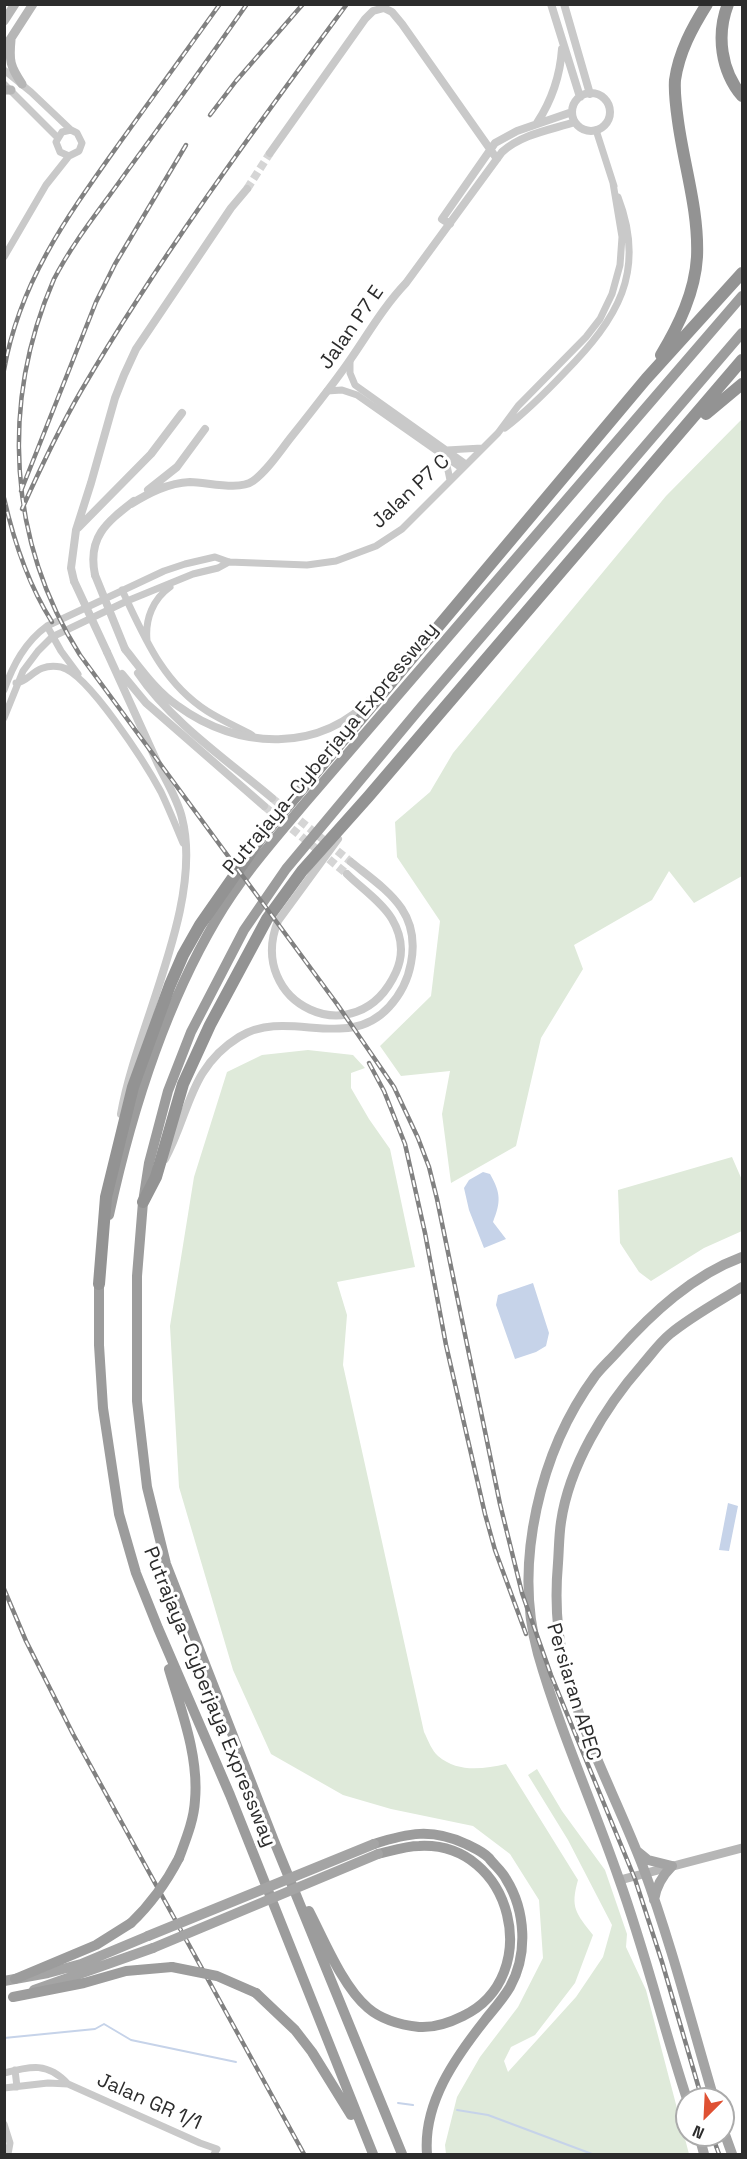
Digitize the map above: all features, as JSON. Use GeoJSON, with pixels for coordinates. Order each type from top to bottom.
{"type":"FeatureCollection","features":[{"type":"Feature","properties":{"kind":"highway"},"geometry":{"type":"LineString","coordinates":[[646,379],[684,311],[695,276],[697,249],[695,218],[680,136],[675,82],[687,38],[707,4]]}},
{"type":"Feature","properties":{"kind":"highway"},"geometry":{"type":"LineString","coordinates":[[728,4],[723,21],[722,47],[730,76],[742,96]]}},
{"type":"Feature","properties":{"kind":"highway"},"geometry":{"type":"LineString","coordinates":[[99,1284],[106,1197],[133,1087],[170,985],[195,935],[260,839],[646,379],[742,273]]}},
{"type":"Feature","properties":{"kind":"highway","name":"Putrajaya–Cyberjaya Expressway"},"geometry":{"type":"LineString","coordinates":[[373,2154],[230,1796],[136,1573],[119,1514],[102,1408],[99,1345],[99,1284],[106,1227],[133,1115],[190,967],[218,918],[257,861],[298,812],[742,296]]}},
{"type":"Feature","properties":{"kind":"highway","name":"Putrajaya–Cyberjaya Expressway"},"geometry":{"type":"LineString","coordinates":[[402,2154],[274,1841],[166,1564],[147,1487],[137,1401],[137,1276],[143,1202],[157,1129],[178,1062],[218,976],[244,930],[269,893],[310,839],[742,333]]}},
{"type":"Feature","properties":{"kind":"highway"},"geometry":{"type":"LineString","coordinates":[[143,1202],[156,1178],[183,1084],[210,1025],[267,920],[302,871],[650,470],[742,360]]}},
{"type":"Feature","properties":{"kind":"highway"},"geometry":{"type":"LineString","coordinates":[[650,470],[712,407],[742,384]]}},
{"type":"Feature","properties":{"kind":"highway"},"geometry":{"type":"LineString","coordinates":[[10,1980],[96,1946],[131,1923],[165,1884],[179,1857],[190,1830],[195,1799],[194,1763],[158,1628]]}},
{"type":"Feature","properties":{"kind":"highway"},"geometry":{"type":"LineString","coordinates":[[376,1849],[407,1834],[432,1833],[455,1839],[484,1852],[506,1879],[519,1909],[523,1939],[518,1968],[509,1989],[449,2069],[432,2114],[426,2146],[427,2154]]}},
{"type":"Feature","properties":{"kind":"highway"},"geometry":{"type":"LineString","coordinates":[[274,1841],[336,1964],[368,2008],[386,2020],[428,2028],[468,2014],[490,1995],[505,1968],[511,1930],[506,1907],[495,1883],[477,1865],[456,1853],[419,1846],[376,1849]]}},
{"type":"Feature","properties":{"kind":"highway"},"geometry":{"type":"LineString","coordinates":[[9,1998],[84,1983],[126,1971],[172,1967],[217,1976],[256,1993],[295,2030],[312,2052],[367,2141]]}},
{"type":"Feature","properties":{"kind":"main road"},"geometry":{"type":"LineString","coordinates":[[5,20],[15,4]]}},
{"type":"Feature","properties":{"kind":"main road"},"geometry":{"type":"LineString","coordinates":[[4,49],[33,4]]}},
{"type":"Feature","properties":{"kind":"main road"},"geometry":{"type":"LineString","coordinates":[[11,37],[9,57],[11,68],[22,84]]}},
{"type":"Feature","properties":{"kind":"main road","name":"Persiaran APEC"},"geometry":{"type":"LineString","coordinates":[[683,2087],[620,1880],[576,1765],[538,1652],[529,1603],[528,1571],[532,1533],[551,1456],[578,1403],[596,1376],[637,1330],[661,1308],[696,1280],[742,1257]]}},
{"type":"Feature","properties":{"kind":"main road","name":"Persiaran APEC"},"geometry":{"type":"LineString","coordinates":[[711,2087],[675,1961],[645,1874],[582,1720],[564,1664],[557,1630],[555,1598],[561,1521],[574,1474],[595,1431],[621,1389],[668,1335],[706,1308],[742,1287]]}},
{"type":"Feature","properties":{"kind":"main road"},"geometry":{"type":"LineString","coordinates":[[620,1880],[742,1848]]}},
{"type":"Feature","properties":{"kind":"main road"},"geometry":{"type":"LineString","coordinates":[[10,1980],[81,1964],[376,1849]]}},
{"type":"Feature","properties":{"kind":"main road"},"geometry":{"type":"LineString","coordinates":[[9,1998],[153,1948],[376,1849]]}},
{"type":"Feature","properties":{"kind":"main road"},"geometry":{"type":"LineString","coordinates":[[636,1850],[648,1860],[672,1866]]}},
{"type":"Feature","properties":{"kind":"main road"},"geometry":{"type":"LineString","coordinates":[[654,1901],[660,1881],[672,1866]]}},
{"type":"Feature","properties":{"kind":"street"},"geometry":{"type":"LineString","coordinates":[[551,4],[580,97]]}},
{"type":"Feature","properties":{"kind":"street"},"geometry":{"type":"LineString","coordinates":[[564,4],[590,94]]}},
{"type":"Feature","properties":{"kind":"street"},"geometry":{"type":"LineString","coordinates":[[270,153],[352,35],[373,11],[384,8],[392,12],[402,24],[497,159]]}},
{"type":"Feature","properties":{"kind":"street"},"geometry":{"type":"LineString","coordinates":[[536,123],[552,97],[559,74],[563,41]]}},
{"type":"Feature","properties":{"kind":"street"},"geometry":{"type":"LineString","coordinates":[[4,70],[77,133],[82,143],[77,153],[69,156],[46,185],[4,257]]}},
{"type":"Feature","properties":{"kind":"street"},"geometry":{"type":"LineString","coordinates":[[7,88],[57,137]]}},
{"type":"Feature","properties":{"kind":"street"},"geometry":{"type":"LineString","coordinates":[[590,94],[601,97],[608,106],[606,123],[596,130],[585,130],[575,122],[572,112],[580,97],[590,94]]}},
{"type":"Feature","properties":{"kind":"street","name":"Jalan P7 E"},"geometry":{"type":"LineString","coordinates":[[131,504],[148,493],[175,484],[189,482],[247,484],[254,480],[327,391],[393,296],[406,283],[490,150],[502,138],[536,123],[572,112]]}},
{"type":"Feature","properties":{"kind":"street","name":"Jalan P7 E"},"geometry":{"type":"LineString","coordinates":[[446,221],[508,147],[518,141],[575,122]]}},
{"type":"Feature","properties":{"kind":"street"},"geometry":{"type":"LineString","coordinates":[[69,156],[60,152],[57,147],[57,137],[62,132],[71,130]]}},
{"type":"Feature","properties":{"kind":"street","name":"Jalan P7 C"},"geometry":{"type":"LineString","coordinates":[[4,690],[20,654],[30,641],[47,626],[122,590],[185,564],[215,557],[229,562],[307,565],[352,556],[376,546],[402,529],[482,448],[526,412],[589,348],[613,315],[622,296],[628,269],[630,244],[627,220],[596,130]]}},
{"type":"Feature","properties":{"kind":"street"},"geometry":{"type":"LineString","coordinates":[[106,1197],[126,1084],[180,909],[185,879],[185,849],[182,818],[74,581],[71,568],[76,530],[115,398],[136,349],[231,208],[247,189]]}},
{"type":"Feature","properties":{"kind":"street"},"geometry":{"type":"LineString","coordinates":[[350,361],[350,374],[355,385],[464,466]]}},
{"type":"Feature","properties":{"kind":"street"},"geometry":{"type":"LineString","coordinates":[[327,391],[342,390],[357,395],[446,453],[482,448]]}},
{"type":"Feature","properties":{"kind":"street"},"geometry":{"type":"LineString","coordinates":[[76,530],[151,454],[182,413]]}},
{"type":"Feature","properties":{"kind":"street"},"geometry":{"type":"LineString","coordinates":[[205,429],[177,467],[104,526],[94,548],[95,575],[137,673],[159,702],[272,798]]}},
{"type":"Feature","properties":{"kind":"street"},"geometry":{"type":"LineString","coordinates":[[446,453],[450,480]]}},
{"type":"Feature","properties":{"kind":"street","name":"Jalan P7 C"},"geometry":{"type":"LineString","coordinates":[[4,718],[17,683],[30,660],[52,637],[128,601],[229,562]]}},
{"type":"Feature","properties":{"kind":"street"},"geometry":{"type":"LineString","coordinates":[[150,649],[147,639],[148,618],[152,608],[164,591],[177,582]]}},
{"type":"Feature","properties":{"kind":"street"},"geometry":{"type":"LineString","coordinates":[[122,590],[150,649],[168,676],[206,710],[260,740]]}},
{"type":"Feature","properties":{"kind":"street"},"geometry":{"type":"LineString","coordinates":[[47,626],[52,637],[129,741],[160,791],[185,849]]}},
{"type":"Feature","properties":{"kind":"street"},"geometry":{"type":"LineString","coordinates":[[125,649],[148,679],[176,706],[226,732],[260,740],[278,740],[314,734],[346,719],[370,700],[430,635]]}},
{"type":"Feature","properties":{"kind":"street"},"geometry":{"type":"LineString","coordinates":[[107,652],[130,686],[146,703],[264,806]]}},
{"type":"Feature","properties":{"kind":"street"},"geometry":{"type":"LineString","coordinates":[[8,679],[17,683],[22,682],[37,670],[56,667],[71,671],[87,686]]}},
{"type":"Feature","properties":{"kind":"street"},"geometry":{"type":"LineString","coordinates":[[346,874],[387,911],[397,927],[402,948],[398,968],[381,996],[353,1014],[332,1016],[306,1007],[287,992],[275,972],[271,949],[272,936],[278,921],[368,797]]}},
{"type":"Feature","properties":{"kind":"street"},"geometry":{"type":"LineString","coordinates":[[156,1178],[204,1068],[240,1036],[266,1027],[356,1028],[379,1017],[396,999],[411,966],[413,936],[411,923],[396,900],[351,862]]}},
{"type":"Feature","properties":{"kind":"street","name":"Jalan GR 1/1"},"geometry":{"type":"LineString","coordinates":[[4,2073],[29,2067],[50,2069],[58,2073],[68,2084],[216,2152]]}},
{"type":"Feature","properties":{"kind":"street"},"geometry":{"type":"LineString","coordinates":[[15,2070],[17,2087]]}},
{"type":"Feature","properties":{"kind":"street"},"geometry":{"type":"LineString","coordinates":[[4,2088],[48,2083],[68,2084]]}},
{"type":"Feature","properties":{"kind":"street"},"geometry":{"type":"LineString","coordinates":[[4,2124],[10,2143],[8,2154]]}},
{"type":"Feature","properties":{"kind":"green space"},"geometry":{"type":"Polygon","coordinates":[[[742,419],[742,876],[694,903],[669,871],[652,900],[574,945],[583,969],[541,1038],[516,1146],[451,1183],[442,1114],[450,1071],[401,1076],[380,1046],[431,996],[440,921],[397,857],[395,822],[430,792],[453,753],[666,496],[742,419]]]}},
{"type":"Feature","properties":{"kind":"green space"},"geometry":{"type":"Polygon","coordinates":[[[308,1050],[353,1055],[365,1068],[351,1073],[351,1088],[390,1149],[415,1267],[337,1282],[347,1315],[343,1365],[424,1732],[436,1754],[454,1765],[480,1768],[506,1764],[578,1880],[575,1897],[576,1910],[593,1935],[575,1983],[535,2035],[511,2047],[504,2061],[508,2072],[576,1997],[603,1957],[612,1925],[568,1840],[528,1775],[537,1769],[562,1811],[605,1870],[627,1934],[626,1947],[646,1990],[675,2101],[675,2147],[687,2147],[689,2154],[446,2154],[445,2145],[457,2097],[480,2057],[518,2007],[543,1958],[539,1900],[510,1854],[473,1826],[391,1809],[343,1795],[271,1754],[233,1670],[179,1487],[170,1326],[194,1177],[227,1072],[262,1055],[308,1050]]]}},
{"type":"Feature","properties":{"kind":"green space"},"geometry":{"type":"Polygon","coordinates":[[[732,1157],[742,1180],[742,1231],[704,1248],[651,1281],[639,1272],[620,1243],[618,1190],[732,1157]]]}},
{"type":"Feature","properties":{"kind":"water"},"geometry":{"type":"Polygon","coordinates":[[[483,1172],[490,1174],[498,1192],[497,1209],[493,1222],[506,1239],[484,1248],[469,1210],[464,1188],[469,1180],[483,1172]]]}},
{"type":"Feature","properties":{"kind":"water"},"geometry":{"type":"Polygon","coordinates":[[[533,1283],[549,1333],[546,1346],[515,1359],[496,1305],[498,1295],[533,1283]]]}},
{"type":"Feature","properties":{"kind":"water"},"geometry":{"type":"Polygon","coordinates":[[[728,1503],[738,1506],[729,1551],[719,1550],[728,1503]]]}},
{"type":"Feature","properties":{"kind":"waterway"},"geometry":{"type":"LineString","coordinates":[[4,2038],[95,2029],[104,2024],[131,2040],[236,2062]]}},
{"type":"Feature","properties":{"kind":"waterway"},"geometry":{"type":"LineString","coordinates":[[398,2103],[413,2105]]}},
{"type":"Feature","properties":{"kind":"waterway"},"geometry":{"type":"LineString","coordinates":[[457,2110],[488,2115],[592,2154]]}},
{"type":"Feature","properties":{"kind":"tunnel"},"geometry":{"type":"LineString","coordinates":[[247,189],[270,153]]}},
{"type":"Feature","properties":{"kind":"tunnel"},"geometry":{"type":"LineString","coordinates":[[272,798],[351,862]]}},
{"type":"Feature","properties":{"kind":"tunnel"},"geometry":{"type":"LineString","coordinates":[[264,806],[347,874]]}},
{"type":"Feature","properties":{"kind":"railway"},"geometry":{"type":"LineString","coordinates":[[4,370],[11,337],[22,307],[49,249],[102,168],[220,4]]}},
{"type":"Feature","properties":{"kind":"railway"},"geometry":{"type":"LineString","coordinates":[[247,4],[88,225],[54,279],[37,326],[25,374],[20,422],[20,471],[26,519],[38,566],[56,611],[80,655],[337,1004],[394,1087],[418,1138],[429,1167],[437,1199],[500,1504],[522,1593],[551,1675],[635,1879],[698,2087]]}},
{"type":"Feature","properties":{"kind":"railway"},"geometry":{"type":"LineString","coordinates":[[210,115],[236,81],[303,4]]}},
{"type":"Feature","properties":{"kind":"railway"},"geometry":{"type":"LineString","coordinates":[[22,509],[73,405],[143,291],[209,194],[347,4]]}},
{"type":"Feature","properties":{"kind":"railway"},"geometry":{"type":"LineString","coordinates":[[21,491],[96,302],[115,264],[186,145]]}},
{"type":"Feature","properties":{"kind":"railway"},"geometry":{"type":"LineString","coordinates":[[4,498],[23,562],[43,608],[52,622]]}},
{"type":"Feature","properties":{"kind":"railway"},"geometry":{"type":"LineString","coordinates":[[369,1063],[384,1091],[405,1144],[425,1233],[446,1345],[485,1514],[495,1550],[526,1634]]}},
{"type":"Feature","properties":{"kind":"railway"},"geometry":{"type":"LineString","coordinates":[[4,1589],[26,1641],[73,1734],[304,2154]]}},
{"type":"Feature","properties":{"kind":"railway"},"geometry":{"type":"LineString","coordinates":[[716,2147],[719,2154]]}}]}
